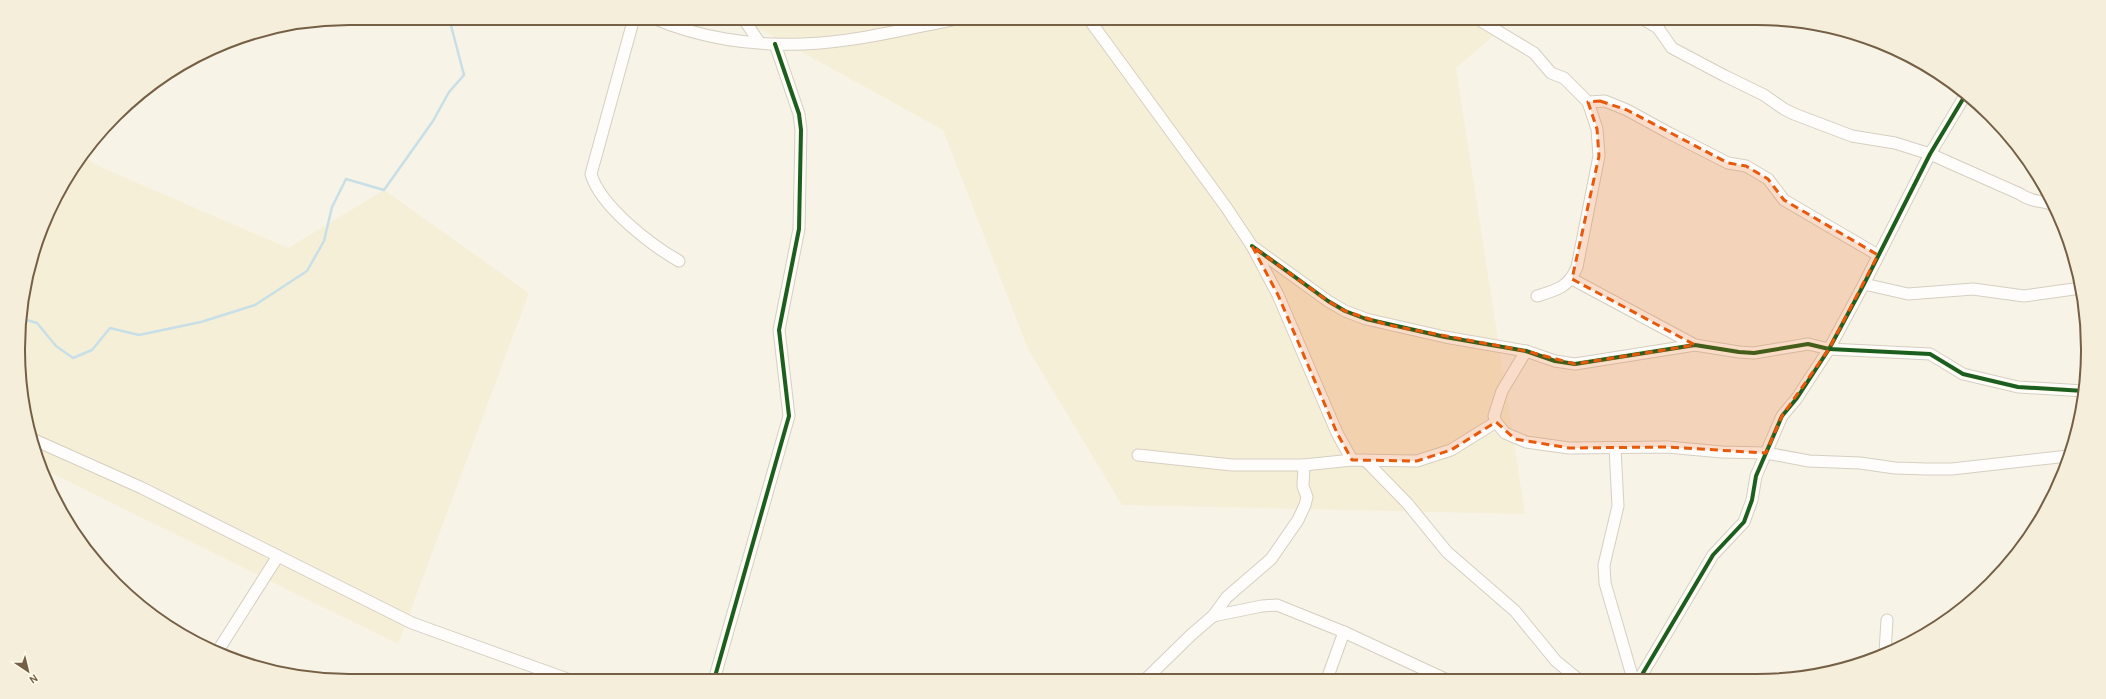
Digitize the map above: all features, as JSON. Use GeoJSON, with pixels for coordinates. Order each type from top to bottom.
{"type":"FeatureCollection","features":[{"type":"Feature","properties":{"kind":"street"},"geometry":{"type":"LineString","coordinates":[[632,25],[591,174],[597,187],[636,231],[648,242],[679,261]]}},
{"type":"Feature","properties":{"kind":"street"},"geometry":{"type":"LineString","coordinates":[[670,25],[694,32],[775,44],[804,44],[842,40],[924,25]]}},
{"type":"Feature","properties":{"kind":"street"},"geometry":{"type":"LineString","coordinates":[[748,25],[759,42]]}},
{"type":"Feature","properties":{"kind":"street"},"geometry":{"type":"LineString","coordinates":[[1093,25],[1226,207],[1252,246],[1278,295],[1337,433],[1352,460]]}},
{"type":"Feature","properties":{"kind":"street"},"geometry":{"type":"LineString","coordinates":[[1488,25],[1534,53],[1551,73],[1564,78],[1588,102],[1597,129],[1599,156],[1577,267],[1572,278],[1554,291],[1537,296]]}},
{"type":"Feature","properties":{"kind":"street"},"geometry":{"type":"LineString","coordinates":[[1653,25],[1658,28],[1672,48],[1764,95],[1794,114],[1852,136],[1895,143],[1930,154],[2020,194],[2028,200],[2046,202]]}},
{"type":"Feature","properties":{"kind":"street"},"geometry":{"type":"LineString","coordinates":[[716,674],[789,416],[779,330],[799,229],[801,130],[799,114],[775,44]]}},
{"type":"Feature","properties":{"kind":"street"},"geometry":{"type":"LineString","coordinates":[[1642,674],[1713,555],[1744,522],[1752,500],[1756,476],[1783,414],[1797,398],[1829,349],[1930,154],[1963,100]]}},
{"type":"Feature","properties":{"kind":"street"},"geometry":{"type":"LineString","coordinates":[[1588,102],[1604,102],[1627,110],[1728,163],[1746,166],[1768,178],[1784,200],[1878,255]]}},
{"type":"Feature","properties":{"kind":"street"},"geometry":{"type":"LineString","coordinates":[[1252,246],[1328,301],[1345,311],[1366,319],[1445,337],[1526,351],[1555,361],[1575,364],[1695,345],[1754,353],[1808,344],[1829,349],[1930,354],[1958,372],[1970,376],[2018,387],[2078,391]]}},
{"type":"Feature","properties":{"kind":"street"},"geometry":{"type":"LineString","coordinates":[[1572,278],[1695,345]]}},
{"type":"Feature","properties":{"kind":"street"},"geometry":{"type":"LineString","coordinates":[[1864,284],[1908,294],[1973,288],[2024,296],[2075,289]]}},
{"type":"Feature","properties":{"kind":"street"},"geometry":{"type":"LineString","coordinates":[[1526,351],[1502,391],[1495,409],[1496,422],[1505,433],[1526,442],[1569,448],[1667,447],[1722,452],[1766,452],[1809,461],[1860,462],[1895,468],[1927,469],[1952,469],[2063,457]]}},
{"type":"Feature","properties":{"kind":"street"},"geometry":{"type":"LineString","coordinates":[[1138,455],[1232,464],[1304,465],[1352,460],[1417,460],[1451,450],[1496,422]]}},
{"type":"Feature","properties":{"kind":"street"},"geometry":{"type":"LineString","coordinates":[[39,442],[142,488],[412,623],[554,674]]}},
{"type":"Feature","properties":{"kind":"street"},"geometry":{"type":"LineString","coordinates":[[1615,448],[1618,506],[1604,565],[1605,583],[1632,674]]}},
{"type":"Feature","properties":{"kind":"street"},"geometry":{"type":"LineString","coordinates":[[1365,460],[1407,503],[1447,552],[1515,611],[1556,661],[1572,674]]}},
{"type":"Feature","properties":{"kind":"street"},"geometry":{"type":"LineString","coordinates":[[1152,674],[1191,634],[1213,616],[1221,603],[1271,559],[1298,520],[1306,501],[1303,486],[1304,465]]}},
{"type":"Feature","properties":{"kind":"street"},"geometry":{"type":"LineString","coordinates":[[221,647],[278,556]]}},
{"type":"Feature","properties":{"kind":"street"},"geometry":{"type":"LineString","coordinates":[[1213,616],[1262,606],[1277,605],[1344,632],[1434,674]]}},
{"type":"Feature","properties":{"kind":"street"},"geometry":{"type":"LineString","coordinates":[[1885,647],[1887,620]]}},
{"type":"Feature","properties":{"kind":"street"},"geometry":{"type":"LineString","coordinates":[[1329,674],[1344,632]]}},
{"type":"Feature","properties":{"kind":"highlighted area"},"geometry":{"type":"Polygon","coordinates":[[[1600,101],[1627,110],[1728,163],[1746,166],[1768,179],[1784,200],[1878,255],[1829,349],[1782,416],[1766,453],[1667,447],[1569,448],[1515,439],[1496,422],[1451,450],[1417,461],[1352,460],[1337,433],[1278,295],[1252,246],[1328,301],[1345,311],[1388,325],[1526,351],[1575,364],[1695,345],[1572,279],[1599,156],[1597,129],[1588,102],[1600,101]]]}},
{"type":"Feature","properties":{"kind":"shaded area"},"geometry":{"type":"Polygon","coordinates":[[[736,25],[1506,25],[1456,68],[1525,514],[1122,505],[1028,349],[943,130],[760,29],[736,25]]]}},
{"type":"Feature","properties":{"kind":"shaded area"},"geometry":{"type":"Polygon","coordinates":[[[87,159],[103,168],[288,248],[384,190],[529,293],[398,644],[49,472],[36,433],[28,392],[25,350],[28,307],[31,286],[42,245],[58,206],[68,187],[87,159]]]}},
{"type":"Feature","properties":{"kind":"waterway"},"geometry":{"type":"LineString","coordinates":[[27,320],[37,323],[56,346],[73,358],[92,350],[110,328],[139,335],[201,322],[255,305],[307,271],[324,241],[332,207],[346,179],[384,190],[433,121],[449,92],[464,75],[451,25]]}},
{"type":"Feature","properties":{"kind":"cycle path"},"geometry":{"type":"LineString","coordinates":[[716,674],[789,416],[779,330],[799,229],[801,130],[799,114],[775,44]]}},
{"type":"Feature","properties":{"kind":"cycle path"},"geometry":{"type":"LineString","coordinates":[[1642,674],[1713,555],[1744,522],[1752,500],[1756,476],[1782,416],[1797,398],[1829,349],[1930,154],[1963,100]]}},
{"type":"Feature","properties":{"kind":"cycle path"},"geometry":{"type":"LineString","coordinates":[[1252,246],[1328,301],[1345,311],[1366,319],[1445,337],[1526,351],[1555,361],[1575,364],[1695,345],[1754,353],[1808,344],[1829,349],[1930,354],[1963,374],[2018,387],[2078,391]]}}]}
